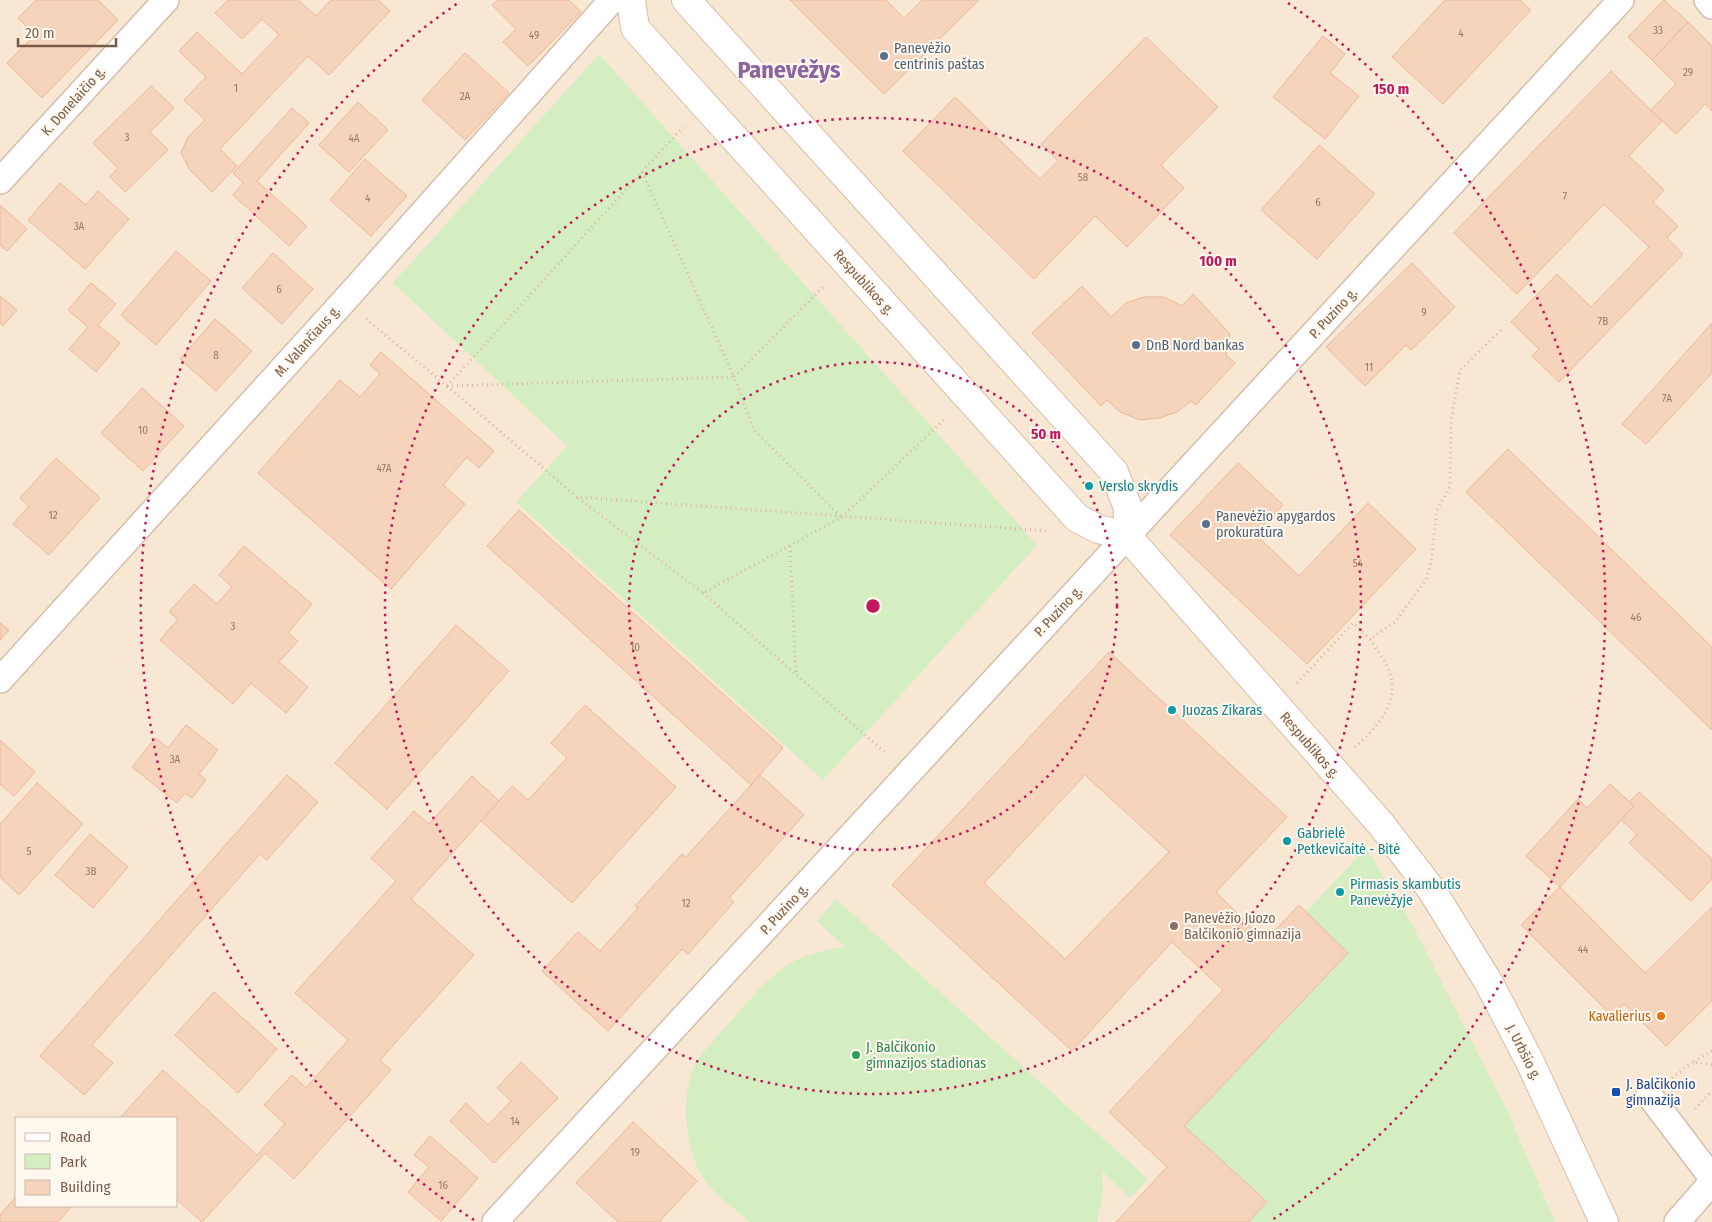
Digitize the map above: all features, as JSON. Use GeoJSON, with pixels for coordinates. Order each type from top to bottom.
{"type":"FeatureCollection","features":[{"type":"Feature","properties":{"kind":"main road","name":"Respublikos g."},"geometry":{"type":"LineString","coordinates":[[631,0],[635,28],[1077,518],[1098,529],[1127,536],[1380,823],[1431,889]]}},
{"type":"Feature","properties":{"kind":"main road"},"geometry":{"type":"LineString","coordinates":[[686,0],[1114,472],[1128,508],[1127,536]]}},
{"type":"Feature","properties":{"kind":"main road","name":"J. Urbšio g."},"geometry":{"type":"LineString","coordinates":[[1431,889],[1489,983],[1527,1056],[1604,1222]]}},
{"type":"Feature","properties":{"kind":"street","name":"K. Donelaičio g."},"geometry":{"type":"LineString","coordinates":[[0,181],[166,0]]}},
{"type":"Feature","properties":{"kind":"street","name":"M. Valančiaus g."},"geometry":{"type":"LineString","coordinates":[[0,680],[344,301],[612,0]]}},
{"type":"Feature","properties":{"kind":"street","name":"P. Puzino g."},"geometry":{"type":"LineString","coordinates":[[495,1222],[1621,0]]}},
{"type":"Feature","properties":{"kind":"street"},"geometry":{"type":"LineString","coordinates":[[1707,0],[1712,6]]}},
{"type":"Feature","properties":{"kind":"street"},"geometry":{"type":"LineString","coordinates":[[1649,1095],[1712,1178]]}},
{"type":"Feature","properties":{"kind":"street"},"geometry":{"type":"LineString","coordinates":[[1677,1222],[1712,1182]]}},
{"type":"Feature","properties":{"kind":"path"},"geometry":{"type":"LineString","coordinates":[[446,386],[705,104]]}},
{"type":"Feature","properties":{"kind":"path"},"geometry":{"type":"LineString","coordinates":[[642,172],[734,377],[754,430],[842,517]]}},
{"type":"Feature","properties":{"kind":"path"},"geometry":{"type":"LineString","coordinates":[[446,386],[734,377],[847,263]]}},
{"type":"Feature","properties":{"kind":"path"},"geometry":{"type":"LineString","coordinates":[[344,301],[577,497],[703,593],[909,773]]}},
{"type":"Feature","properties":{"kind":"path"},"geometry":{"type":"LineString","coordinates":[[1370,639],[1395,622],[1426,580],[1431,562],[1437,510],[1450,487],[1451,420],[1460,370],[1501,330]]}},
{"type":"Feature","properties":{"kind":"path"},"geometry":{"type":"LineString","coordinates":[[703,593],[842,517],[968,398]]}},
{"type":"Feature","properties":{"kind":"path"},"geometry":{"type":"LineString","coordinates":[[577,497],[1048,531]]}},
{"type":"Feature","properties":{"kind":"path"},"geometry":{"type":"LineString","coordinates":[[790,546],[796,674]]}},
{"type":"Feature","properties":{"kind":"path"},"geometry":{"type":"LineString","coordinates":[[1276,705],[1353,623],[1370,639],[1391,677],[1392,695],[1384,717],[1332,769]]}},
{"type":"Feature","properties":{"kind":"path"},"geometry":{"type":"LineString","coordinates":[[1712,1050],[1693,1062],[1712,1065]]}},
{"type":"Feature","properties":{"kind":"shaded area"},"geometry":{"type":"Polygon","coordinates":[[[0,0],[1712,0],[1712,1222],[0,1222],[0,0]]]}},
{"type":"Feature","properties":{"kind":"green space"},"geometry":{"type":"Polygon","coordinates":[[[599,54],[1037,545],[823,780],[516,502],[567,446],[393,283],[599,54]]]}},
{"type":"Feature","properties":{"kind":"green space"},"geometry":{"type":"Polygon","coordinates":[[[1366,848],[1413,926],[1508,1113],[1555,1222],[1248,1222],[1267,1202],[1184,1126],[1348,953],[1306,912],[1366,848]]]}},
{"type":"Feature","properties":{"kind":"green space","name":"J. Balčikonio gimnazijos stadionas"},"geometry":{"type":"Polygon","coordinates":[[[836,899],[1148,1179],[1130,1198],[1102,1171],[1103,1193],[1097,1222],[750,1222],[710,1187],[701,1175],[690,1144],[686,1108],[691,1074],[697,1061],[711,1043],[777,973],[808,955],[845,947],[817,921],[836,899]]]}},
{"type":"Feature","properties":{"kind":"building"},"geometry":{"type":"Polygon","coordinates":[[[36,0],[98,0],[118,20],[42,98],[7,63],[35,35],[18,18],[36,0]]]}},
{"type":"Feature","properties":{"kind":"building"},"geometry":{"type":"Polygon","coordinates":[[[228,0],[298,0],[316,16],[331,0],[378,0],[390,11],[329,75],[308,56],[220,149],[237,166],[212,192],[190,170],[181,153],[188,137],[205,120],[184,100],[206,77],[179,51],[197,32],[242,74],[279,35],[262,19],[242,39],[215,13],[228,0]]]}},
{"type":"Feature","properties":{"kind":"building"},"geometry":{"type":"Polygon","coordinates":[[[498,0],[569,0],[581,12],[528,66],[503,42],[516,29],[492,5],[498,0]]]}},
{"type":"Feature","properties":{"kind":"building","name":"Panevėžio centrinis paštas"},"geometry":{"type":"Polygon","coordinates":[[[790,0],[886,0],[904,18],[922,0],[979,0],[884,94],[790,0]]]}},
{"type":"Feature","properties":{"kind":"building"},"geometry":{"type":"Polygon","coordinates":[[[1445,0],[1520,0],[1531,10],[1443,104],[1392,57],[1445,0]]]}},
{"type":"Feature","properties":{"kind":"building"},"geometry":{"type":"Polygon","coordinates":[[[1664,0],[1688,22],[1652,60],[1628,37],[1664,0]]]}},
{"type":"Feature","properties":{"kind":"building"},"geometry":{"type":"Polygon","coordinates":[[[1688,22],[1712,46],[1712,111],[1705,104],[1676,134],[1651,110],[1676,84],[1652,60],[1688,22]]]}},
{"type":"Feature","properties":{"kind":"building"},"geometry":{"type":"Polygon","coordinates":[[[1323,36],[1345,54],[1330,73],[1359,96],[1325,139],[1273,97],[1323,36]]]}},
{"type":"Feature","properties":{"kind":"building"},"geometry":{"type":"Polygon","coordinates":[[[1146,37],[1218,107],[1161,165],[1184,188],[1127,247],[1095,216],[1034,279],[903,151],[955,97],[1040,179],[1058,161],[1041,144],[1146,37]]]}},
{"type":"Feature","properties":{"kind":"building"},"geometry":{"type":"Polygon","coordinates":[[[465,53],[509,93],[465,140],[422,100],[465,53]]]}},
{"type":"Feature","properties":{"kind":"building"},"geometry":{"type":"Polygon","coordinates":[[[1611,71],[1662,121],[1629,156],[1664,190],[1653,202],[1678,226],[1667,238],[1683,254],[1559,382],[1532,356],[1539,349],[1511,322],[1557,274],[1591,307],[1649,247],[1604,204],[1517,294],[1454,233],[1611,71]]]}},
{"type":"Feature","properties":{"kind":"building"},"geometry":{"type":"Polygon","coordinates":[[[151,86],[174,108],[150,132],[168,150],[125,192],[110,177],[118,168],[93,143],[151,86]]]}},
{"type":"Feature","properties":{"kind":"building"},"geometry":{"type":"Polygon","coordinates":[[[358,102],[388,130],[349,172],[319,145],[358,102]]]}},
{"type":"Feature","properties":{"kind":"building"},"geometry":{"type":"Polygon","coordinates":[[[292,108],[309,123],[257,181],[307,226],[289,246],[233,195],[243,183],[233,173],[292,108]]]}},
{"type":"Feature","properties":{"kind":"building"},"geometry":{"type":"Polygon","coordinates":[[[1319,145],[1375,194],[1317,259],[1261,210],[1319,145]]]}},
{"type":"Feature","properties":{"kind":"building"},"geometry":{"type":"Polygon","coordinates":[[[365,159],[407,196],[371,236],[330,200],[365,159]]]}},
{"type":"Feature","properties":{"kind":"building"},"geometry":{"type":"Polygon","coordinates":[[[60,183],[86,205],[98,191],[129,219],[85,269],[28,220],[60,183]]]}},
{"type":"Feature","properties":{"kind":"building"},"geometry":{"type":"Polygon","coordinates":[[[0,205],[27,229],[7,251],[0,245],[0,205]]]}},
{"type":"Feature","properties":{"kind":"building"},"geometry":{"type":"Polygon","coordinates":[[[176,251],[211,281],[156,345],[121,315],[176,251]]]}},
{"type":"Feature","properties":{"kind":"building"},"geometry":{"type":"Polygon","coordinates":[[[273,253],[313,289],[282,324],[242,288],[273,253]]]}},
{"type":"Feature","properties":{"kind":"building"},"geometry":{"type":"Polygon","coordinates":[[[1412,263],[1455,307],[1411,350],[1406,345],[1365,386],[1326,347],[1412,263]]]}},
{"type":"Feature","properties":{"kind":"building"},"geometry":{"type":"Polygon","coordinates":[[[91,283],[116,304],[98,325],[120,343],[96,372],[69,349],[88,327],[68,310],[91,283]]]}},
{"type":"Feature","properties":{"kind":"building","name":"DnB Nord bankas"},"geometry":{"type":"Polygon","coordinates":[[[1082,286],[1111,317],[1126,303],[1144,297],[1164,297],[1182,306],[1193,294],[1230,334],[1226,355],[1235,363],[1196,405],[1191,401],[1177,412],[1160,418],[1140,420],[1120,412],[1107,400],[1101,406],[1032,333],[1082,286]]]}},
{"type":"Feature","properties":{"kind":"building"},"geometry":{"type":"Polygon","coordinates":[[[0,296],[17,310],[3,326],[0,323],[0,296]]]}},
{"type":"Feature","properties":{"kind":"building"},"geometry":{"type":"Polygon","coordinates":[[[215,319],[252,351],[216,391],[180,359],[215,319]]]}},
{"type":"Feature","properties":{"kind":"building"},"geometry":{"type":"Polygon","coordinates":[[[1712,323],[1712,373],[1646,444],[1622,424],[1712,323]]]}},
{"type":"Feature","properties":{"kind":"building"},"geometry":{"type":"Polygon","coordinates":[[[381,352],[494,451],[479,468],[467,457],[443,485],[465,504],[391,589],[258,473],[340,380],[360,397],[380,374],[370,365],[381,352]]]}},
{"type":"Feature","properties":{"kind":"building"},"geometry":{"type":"Polygon","coordinates":[[[142,388],[184,426],[143,471],[101,433],[142,388]]]}},
{"type":"Feature","properties":{"kind":"building"},"geometry":{"type":"Polygon","coordinates":[[[1508,449],[1712,647],[1712,730],[1466,492],[1508,449]]]}},
{"type":"Feature","properties":{"kind":"building"},"geometry":{"type":"Polygon","coordinates":[[[56,458],[100,498],[49,555],[13,524],[29,506],[20,498],[56,458]]]}},
{"type":"Feature","properties":{"kind":"building"},"geometry":{"type":"Polygon","coordinates":[[[1238,463],[1283,505],[1255,534],[1299,576],[1368,503],[1416,549],[1307,664],[1170,535],[1238,463]]]}},
{"type":"Feature","properties":{"kind":"building"},"geometry":{"type":"Polygon","coordinates":[[[519,510],[783,748],[751,785],[487,546],[519,510]]]}},
{"type":"Feature","properties":{"kind":"building"},"geometry":{"type":"Polygon","coordinates":[[[244,546],[312,604],[288,633],[298,641],[279,662],[308,687],[286,713],[251,683],[233,704],[160,640],[178,619],[169,612],[194,584],[217,604],[232,587],[219,575],[244,546]]]}},
{"type":"Feature","properties":{"kind":"building"},"geometry":{"type":"Polygon","coordinates":[[[0,623],[9,630],[0,640],[0,623]]]}},
{"type":"Feature","properties":{"kind":"building"},"geometry":{"type":"Polygon","coordinates":[[[456,625],[509,671],[387,809],[335,763],[456,625]]]}},
{"type":"Feature","properties":{"kind":"building","name":"Panevėžio Juozo Balčikonio gimnazija"},"geometry":{"type":"Polygon","coordinates":[[[1109,652],[1287,817],[1216,892],[1265,941],[1299,905],[1348,953],[1184,1126],[1267,1202],[1248,1222],[1116,1222],[1167,1167],[1109,1112],[1223,990],[1172,942],[1072,1051],[892,885],[1109,652]],[[1085,775],[984,883],[1065,959],[1169,852],[1085,775]]]}},
{"type":"Feature","properties":{"kind":"building"},"geometry":{"type":"Polygon","coordinates":[[[585,705],[676,787],[572,903],[481,821],[512,786],[528,800],[567,758],[551,743],[585,705]]]}},
{"type":"Feature","properties":{"kind":"building"},"geometry":{"type":"Polygon","coordinates":[[[186,725],[218,750],[199,774],[206,780],[192,798],[185,793],[177,803],[132,767],[155,738],[168,748],[186,725]]]}},
{"type":"Feature","properties":{"kind":"building"},"geometry":{"type":"Polygon","coordinates":[[[0,740],[35,772],[14,796],[0,784],[0,740]]]}},
{"type":"Feature","properties":{"kind":"building"},"geometry":{"type":"Polygon","coordinates":[[[287,775],[318,802],[267,860],[260,854],[92,1045],[113,1063],[84,1095],[40,1056],[287,775]]]}},
{"type":"Feature","properties":{"kind":"building"},"geometry":{"type":"Polygon","coordinates":[[[760,775],[804,815],[729,898],[734,902],[688,954],[682,949],[608,1031],[542,971],[578,932],[600,951],[638,908],[635,906],[682,854],[686,857],[760,775]]]}},
{"type":"Feature","properties":{"kind":"building"},"geometry":{"type":"Polygon","coordinates":[[[472,776],[499,801],[411,899],[474,955],[380,1060],[391,1070],[294,1179],[265,1153],[202,1222],[178,1201],[178,1117],[121,1117],[163,1070],[257,1155],[285,1124],[264,1105],[292,1075],[306,1088],[348,1040],[295,993],[396,881],[371,858],[414,811],[429,824],[472,776]]]}},
{"type":"Feature","properties":{"kind":"building"},"geometry":{"type":"Polygon","coordinates":[[[37,783],[83,824],[19,895],[0,877],[0,824],[37,783]]]}},
{"type":"Feature","properties":{"kind":"building"},"geometry":{"type":"Polygon","coordinates":[[[1610,784],[1634,806],[1560,887],[1526,856],[1578,799],[1587,808],[1610,784]]]}},
{"type":"Feature","properties":{"kind":"building"},"geometry":{"type":"Polygon","coordinates":[[[1639,792],[1712,859],[1712,879],[1691,901],[1629,843],[1637,834],[1621,820],[1634,806],[1629,802],[1639,792]]]}},
{"type":"Feature","properties":{"kind":"building"},"geometry":{"type":"Polygon","coordinates":[[[90,834],[128,867],[93,908],[55,875],[90,834]]]}},
{"type":"Feature","properties":{"kind":"building"},"geometry":{"type":"Polygon","coordinates":[[[1560,887],[1645,973],[1712,907],[1712,1001],[1666,1046],[1624,1004],[1612,1016],[1521,925],[1560,887]]]}},
{"type":"Feature","properties":{"kind":"building"},"geometry":{"type":"Polygon","coordinates":[[[214,992],[277,1049],[238,1093],[175,1035],[214,992]]]}},
{"type":"Feature","properties":{"kind":"building"},"geometry":{"type":"Polygon","coordinates":[[[521,1062],[558,1098],[494,1163],[450,1121],[466,1103],[488,1125],[511,1101],[497,1088],[521,1062]]]}},
{"type":"Feature","properties":{"kind":"building"},"geometry":{"type":"Polygon","coordinates":[[[633,1122],[697,1181],[659,1222],[618,1222],[576,1183],[633,1122]]]}},
{"type":"Feature","properties":{"kind":"building"},"geometry":{"type":"Polygon","coordinates":[[[430,1136],[478,1178],[441,1221],[408,1192],[429,1167],[414,1155],[430,1136]]]}},
{"type":"Feature","properties":{"kind":"building"},"geometry":{"type":"Polygon","coordinates":[[[15,1198],[15,1207],[71,1207],[58,1222],[0,1222],[0,1215],[15,1198]]]}},
{"type":"Feature","properties":{"kind":"place","name":"Panevėžio centrinis paštas"},"geometry":{"type":"Point","coordinates":[884,56]}},
{"type":"Feature","properties":{"kind":"place","name":"DnB Nord bankas"},"geometry":{"type":"Point","coordinates":[1136,345]}},
{"type":"Feature","properties":{"kind":"place","name":"Verslo skrydis"},"geometry":{"type":"Point","coordinates":[1089,486]}},
{"type":"Feature","properties":{"kind":"place","name":"Panevėžio apygardos prokuratūra"},"geometry":{"type":"Point","coordinates":[1206,524]}},
{"type":"Feature","properties":{"kind":"place","name":"Juozas Zikaras"},"geometry":{"type":"Point","coordinates":[1172,710]}},
{"type":"Feature","properties":{"kind":"place","name":"Gabrielė Petkevičaitė - Bitė"},"geometry":{"type":"Point","coordinates":[1287,841]}},
{"type":"Feature","properties":{"kind":"place","name":"Pirmasis skambutis Panevėžyje"},"geometry":{"type":"Point","coordinates":[1340,892]}},
{"type":"Feature","properties":{"kind":"place","name":"Panevėžio Juozo Balčikonio gimnazija"},"geometry":{"type":"Point","coordinates":[1174,926]}},
{"type":"Feature","properties":{"kind":"place","name":"Kavalierius"},"geometry":{"type":"Point","coordinates":[1661,1016]}},
{"type":"Feature","properties":{"kind":"place","name":"J. Balčikonio gimnazijos stadionas"},"geometry":{"type":"Point","coordinates":[856,1055]}},
{"type":"Feature","properties":{"kind":"place","name":"J. Balčikonio gimnazija"},"geometry":{"type":"Point","coordinates":[1616,1092]}},
{"type":"Feature","properties":{"kind":"district","name":"Panevėžys"},"geometry":{"type":"Point","coordinates":[789,70]}}]}
